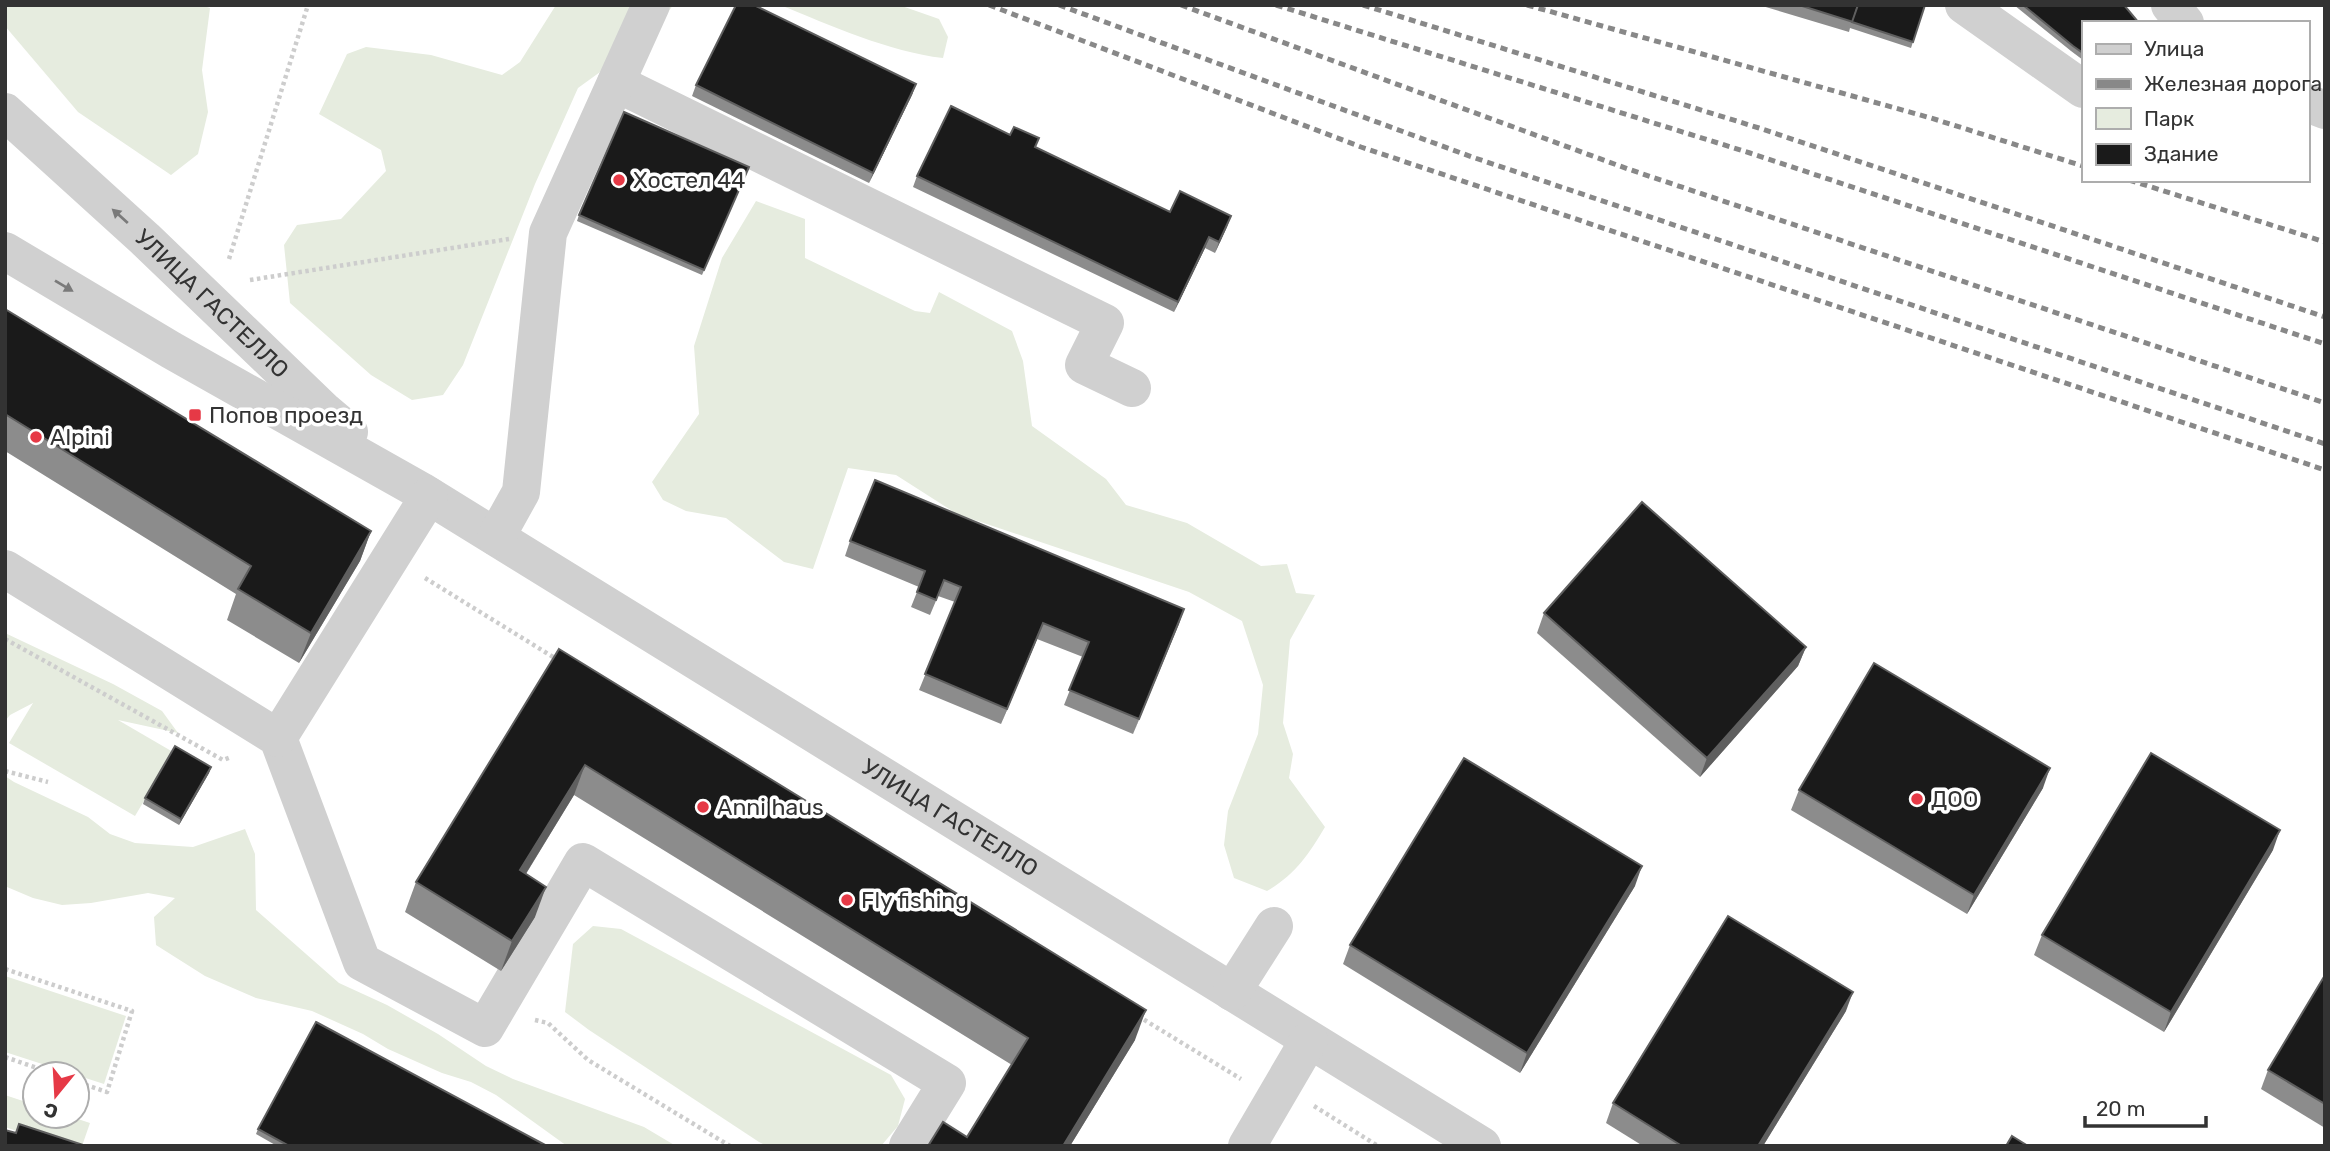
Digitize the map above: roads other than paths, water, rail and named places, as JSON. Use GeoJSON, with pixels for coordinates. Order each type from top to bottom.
{"type":"FeatureCollection","features":[{"type":"Feature","properties":{"kind":"street"},"geometry":{"type":"LineString","coordinates":[[496,537],[521,492],[548,233],[652,5]]}},
{"type":"Feature","properties":{"kind":"street"},"geometry":{"type":"LineString","coordinates":[[1964,5],[2082,88]]}},
{"type":"Feature","properties":{"kind":"street"},"geometry":{"type":"LineString","coordinates":[[2170,5],[2183,21]]}},
{"type":"Feature","properties":{"kind":"street"},"geometry":{"type":"LineString","coordinates":[[616,83],[1105,323],[1084,365],[1132,388]]}},
{"type":"Feature","properties":{"kind":"street","name":"УЛИЦА ГАСТЕЛЛО"},"geometry":{"type":"LineString","coordinates":[[5,111],[145,239],[323,410],[425,494]]}},
{"type":"Feature","properties":{"kind":"street","name":"УЛИЦА ГАСТЕЛЛО"},"geometry":{"type":"LineString","coordinates":[[5,251],[496,537],[1482,1146]]}},
{"type":"Feature","properties":{"kind":"street"},"geometry":{"type":"LineString","coordinates":[[278,738],[390,557],[425,494]]}},
{"type":"Feature","properties":{"kind":"street"},"geometry":{"type":"LineString","coordinates":[[5,569],[278,738],[362,962],[485,1028],[583,862],[947,1083],[908,1146]]}},
{"type":"Feature","properties":{"kind":"street"},"geometry":{"type":"LineString","coordinates":[[1232,992],[1274,926]]}},
{"type":"Feature","properties":{"kind":"street"},"geometry":{"type":"LineString","coordinates":[[1247,1146],[1308,1040]]}},
{"type":"Feature","properties":{"kind":"railway"},"geometry":{"type":"LineString","coordinates":[[989,5],[1361,147],[2325,470]]}},
{"type":"Feature","properties":{"kind":"railway"},"geometry":{"type":"LineString","coordinates":[[1059,5],[1472,157],[2325,444]]}},
{"type":"Feature","properties":{"kind":"railway"},"geometry":{"type":"LineString","coordinates":[[1181,5],[1628,169],[2325,403]]}},
{"type":"Feature","properties":{"kind":"railway"},"geometry":{"type":"LineString","coordinates":[[1276,5],[1750,153],[2325,344]]}},
{"type":"Feature","properties":{"kind":"railway"},"geometry":{"type":"LineString","coordinates":[[1363,5],[1759,128],[2325,317]]}},
{"type":"Feature","properties":{"kind":"railway"},"geometry":{"type":"LineString","coordinates":[[1527,5],[1931,118],[2082,166]]}},
{"type":"Feature","properties":{"kind":"railway"},"geometry":{"type":"LineString","coordinates":[[2135,182],[2325,242]]}},
{"type":"Feature","properties":{"kind":"place","name":"Хостел 44"},"geometry":{"type":"Point","coordinates":[619,180]}},
{"type":"Feature","properties":{"kind":"place","name":"Попов проезд"},"geometry":{"type":"Point","coordinates":[195,415]}},
{"type":"Feature","properties":{"kind":"place","name":"Alpini"},"geometry":{"type":"Point","coordinates":[36,437]}},
{"type":"Feature","properties":{"kind":"place","name":"ДОО"},"geometry":{"type":"Point","coordinates":[1917,799]}},
{"type":"Feature","properties":{"kind":"place","name":"Anni haus"},"geometry":{"type":"Point","coordinates":[703,807]}},
{"type":"Feature","properties":{"kind":"place","name":"Fly fishing"},"geometry":{"type":"Point","coordinates":[847,900]}}]}
